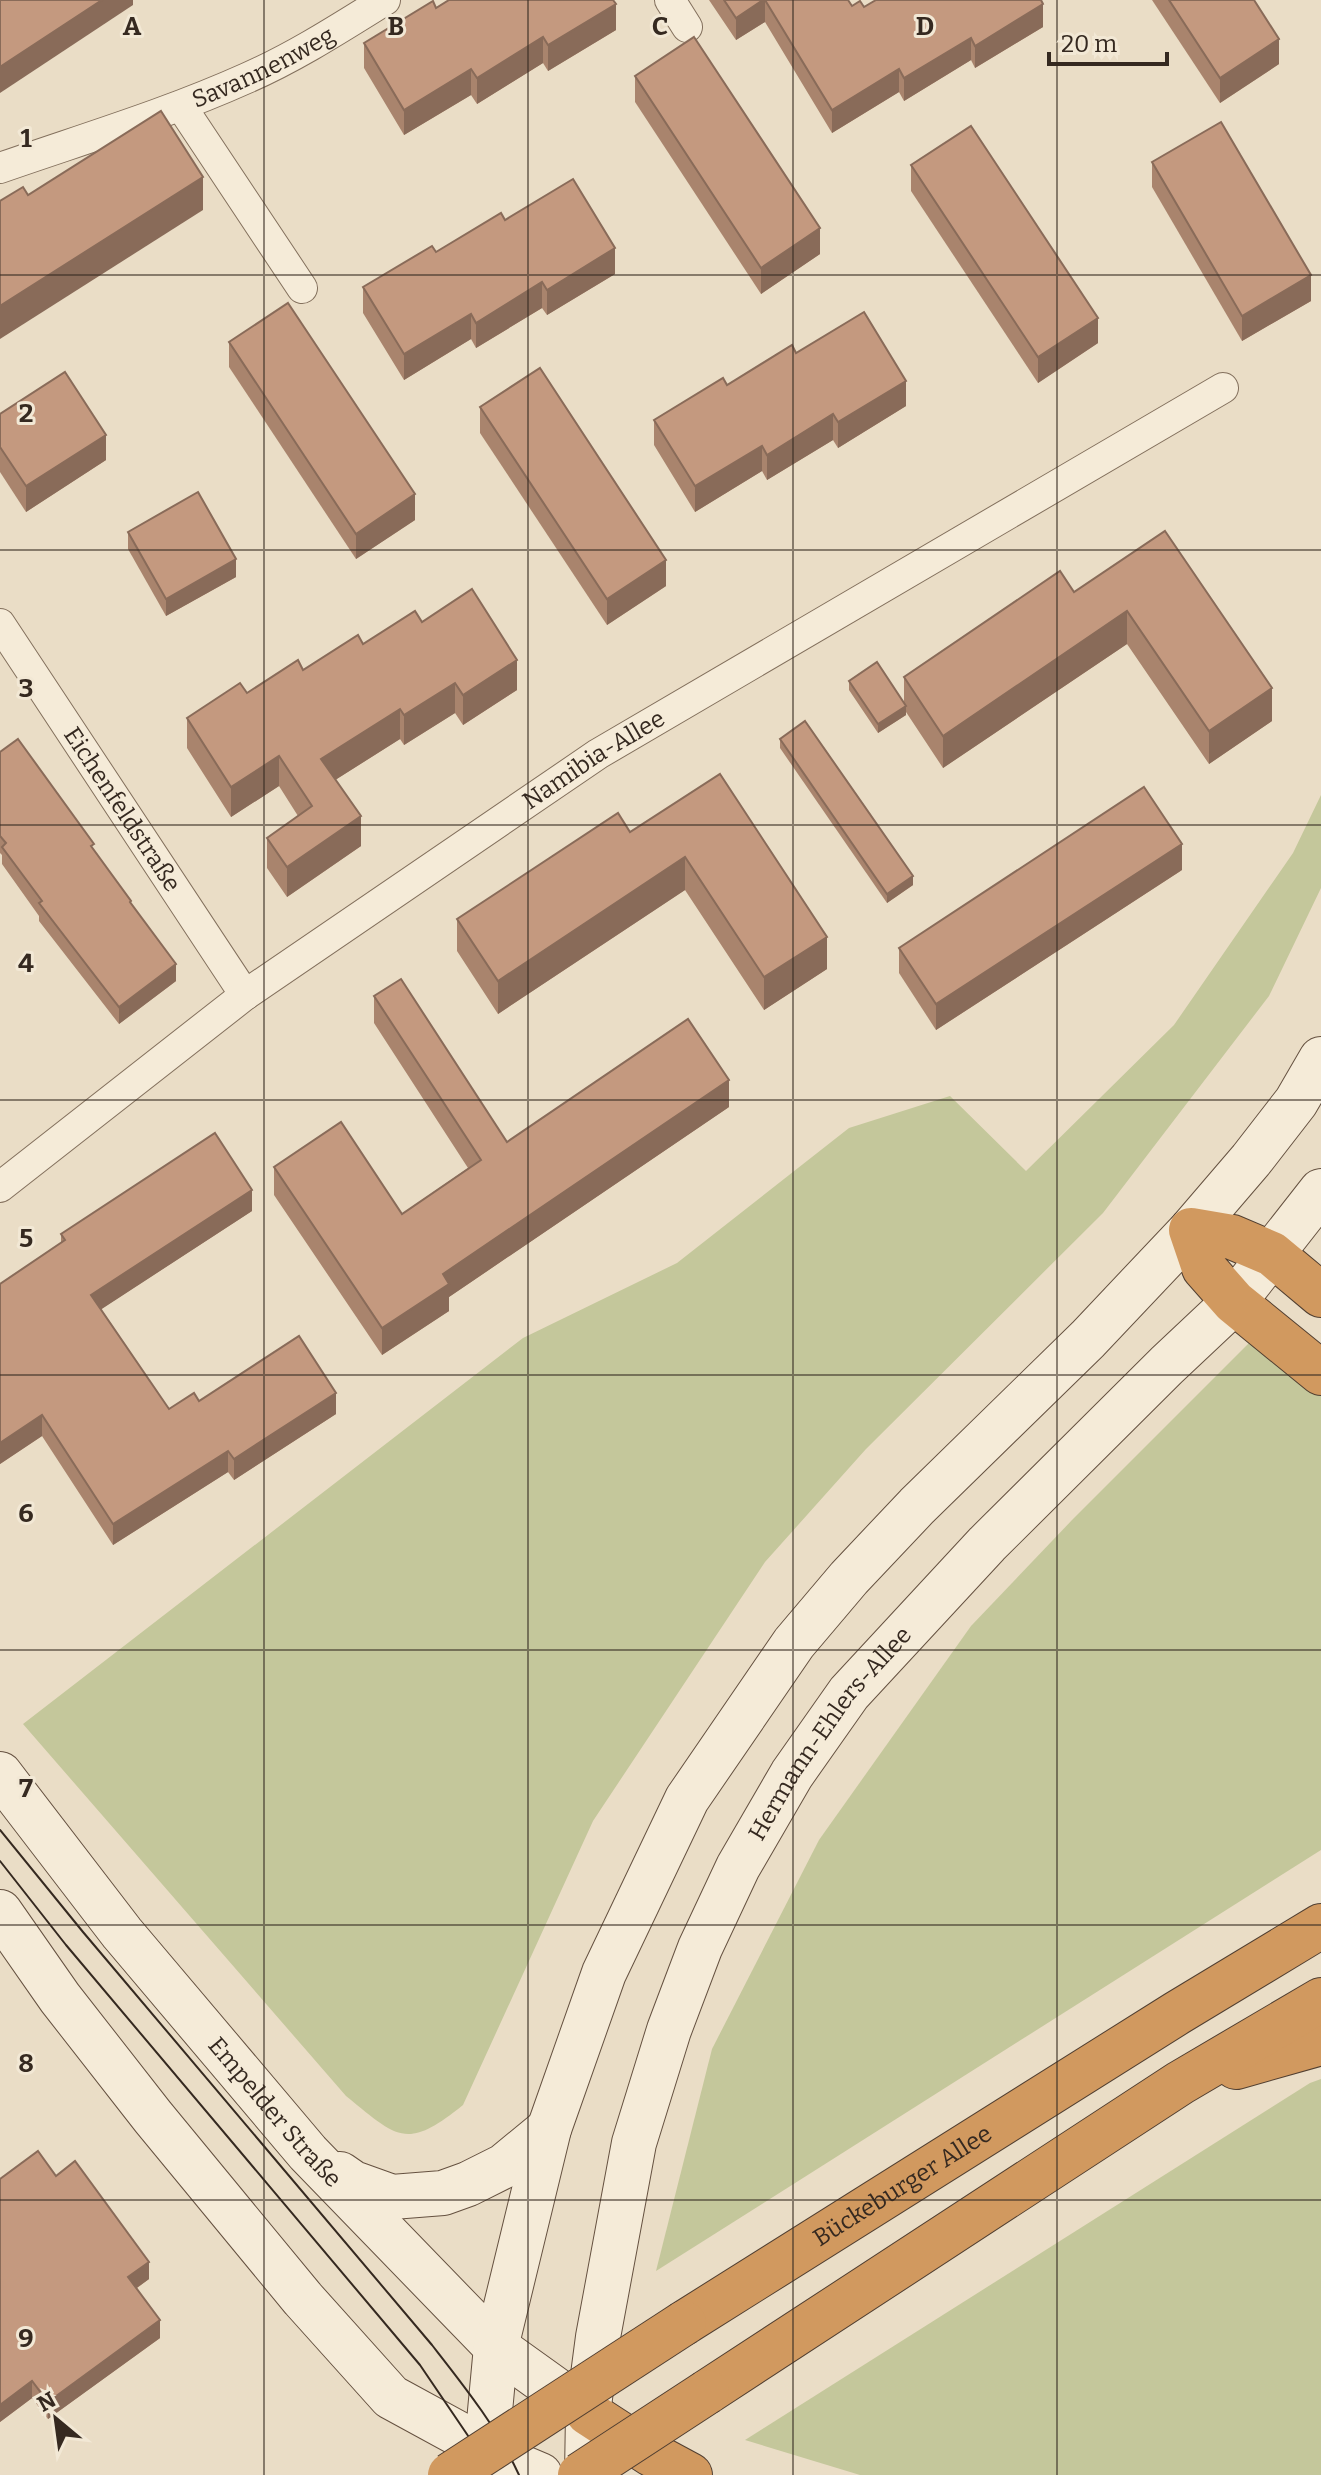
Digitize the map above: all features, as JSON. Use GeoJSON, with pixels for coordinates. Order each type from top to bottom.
{"type":"FeatureCollection","features":[{"type":"Feature","properties":{"kind":"highway"},"geometry":{"type":"LineString","coordinates":[[1321,1295],[1272,1254],[1232,1237],[1191,1230],[1204,1268],[1234,1302],[1321,1373]]}},
{"type":"Feature","properties":{"kind":"highway"},"geometry":{"type":"LineString","coordinates":[[1177,2013],[1321,1902]]}},
{"type":"Feature","properties":{"kind":"highway","name":"Bückeburger Allee"},"geometry":{"type":"LineString","coordinates":[[450,2475],[684,2323],[1321,1926]]}},
{"type":"Feature","properties":{"kind":"highway"},"geometry":{"type":"LineString","coordinates":[[580,2475],[1180,2083],[1321,2000]]}},
{"type":"Feature","properties":{"kind":"highway"},"geometry":{"type":"LineString","coordinates":[[1180,2083],[1321,2043]]}},
{"type":"Feature","properties":{"kind":"highway"},"geometry":{"type":"LineString","coordinates":[[588,2413],[634,2464],[690,2475]]}},
{"type":"Feature","properties":{"kind":"street","name":"Savannenweg"},"geometry":{"type":"LineString","coordinates":[[0,168],[181,106],[263,70],[385,0]]}},
{"type":"Feature","properties":{"kind":"street"},"geometry":{"type":"LineString","coordinates":[[670,0],[687,27]]}},
{"type":"Feature","properties":{"kind":"street","name":"Savannenweg"},"geometry":{"type":"LineString","coordinates":[[181,106],[302,288]]}},
{"type":"Feature","properties":{"kind":"street","name":"Namibia-Allee"},"geometry":{"type":"LineString","coordinates":[[0,1187],[245,995],[598,754],[1223,388]]}},
{"type":"Feature","properties":{"kind":"street","name":"Eichenfeldstraße"},"geometry":{"type":"LineString","coordinates":[[0,624],[245,995]]}},
{"type":"Feature","properties":{"kind":"street"},"geometry":{"type":"LineString","coordinates":[[485,2462],[496,2347],[549,2129],[604,1973],[687,1799],[794,1643],[849,1578],[917,1506],[1088,1339],[1191,1230],[1296,1102],[1321,1059]]}},
{"type":"Feature","properties":{"kind":"street","name":"Hermann-Ehlers-Allee"},"geometry":{"type":"LineString","coordinates":[[587,2475],[588,2413],[598,2337],[634,2143],[669,2030],[700,1948],[725,1894],[792,1774],[849,1693],[987,1544],[1234,1302],[1321,1191]]}},
{"type":"Feature","properties":{"kind":"street","name":"Empelder Straße"},"geometry":{"type":"LineString","coordinates":[[0,1774],[122,1933],[308,2153],[496,2347],[588,2413]]}},
{"type":"Feature","properties":{"kind":"street"},"geometry":{"type":"LineString","coordinates":[[0,1912],[60,1998],[153,2117],[303,2299],[391,2397],[485,2462],[540,2475]]}},
{"type":"Feature","properties":{"kind":"street"},"geometry":{"type":"LineString","coordinates":[[308,2153],[353,2183],[392,2197],[443,2193],[504,2166],[549,2129]]}},
{"type":"Feature","properties":{"kind":"green space"},"geometry":{"type":"Polygon","coordinates":[[[1321,795],[1321,888],[1269,996],[1103,1213],[866,1449],[765,1562],[593,1821],[463,2105],[444,2120],[415,2133],[403,2134],[378,2122],[346,2096],[23,1724],[523,1338],[677,1263],[849,1128],[950,1096],[1026,1171],[1174,1025],[1293,853],[1321,795]]]}},
{"type":"Feature","properties":{"kind":"green space"},"geometry":{"type":"Polygon","coordinates":[[[1264,1328],[1321,1376],[1321,1850],[656,2271],[712,2049],[819,1840],[971,1626],[1264,1328]]]}},
{"type":"Feature","properties":{"kind":"green space"},"geometry":{"type":"Polygon","coordinates":[[[1321,2079],[1321,2475],[860,2475],[745,2440],[1310,2083],[1321,2079]]]}},
{"type":"Feature","properties":{"kind":"building"},"geometry":{"type":"Polygon","coordinates":[[[0,0],[102,0],[0,67],[0,0]]]}},
{"type":"Feature","properties":{"kind":"building"},"geometry":{"type":"Polygon","coordinates":[[[449,0],[613,0],[616,4],[548,45],[543,37],[477,78],[471,69],[404,110],[364,43],[433,1],[436,8],[449,0]]]}},
{"type":"Feature","properties":{"kind":"building"},"geometry":{"type":"Polygon","coordinates":[[[724,0],[763,0],[736,18],[724,0]]]}},
{"type":"Feature","properties":{"kind":"building"},"geometry":{"type":"Polygon","coordinates":[[[765,0],[848,0],[852,6],[860,1],[864,7],[876,0],[1041,0],[1043,4],[975,46],[971,38],[904,78],[899,69],[832,110],[765,0]]]}},
{"type":"Feature","properties":{"kind":"building"},"geometry":{"type":"Polygon","coordinates":[[[1169,0],[1254,0],[1279,39],[1220,78],[1169,0]]]}},
{"type":"Feature","properties":{"kind":"building"},"geometry":{"type":"Polygon","coordinates":[[[694,37],[820,228],[761,268],[635,76],[694,37]]]}},
{"type":"Feature","properties":{"kind":"building"},"geometry":{"type":"Polygon","coordinates":[[[161,111],[203,177],[0,306],[0,201],[23,187],[28,195],[161,111]]]}},
{"type":"Feature","properties":{"kind":"building"},"geometry":{"type":"Polygon","coordinates":[[[1221,122],[1311,275],[1242,316],[1152,162],[1221,122]]]}},
{"type":"Feature","properties":{"kind":"building"},"geometry":{"type":"Polygon","coordinates":[[[971,126],[1098,318],[1038,357],[911,165],[971,126]]]}},
{"type":"Feature","properties":{"kind":"building"},"geometry":{"type":"Polygon","coordinates":[[[573,179],[615,248],[547,290],[542,282],[476,323],[471,314],[404,354],[363,287],[432,246],[436,252],[501,213],[505,220],[573,179]]]}},
{"type":"Feature","properties":{"kind":"building"},"geometry":{"type":"Polygon","coordinates":[[[288,303],[415,494],[356,534],[229,342],[288,303]]]}},
{"type":"Feature","properties":{"kind":"building"},"geometry":{"type":"Polygon","coordinates":[[[864,312],[906,381],[838,422],[833,414],[767,455],[762,446],[695,486],[654,420],[723,378],[727,385],[792,345],[796,353],[864,312]]]}},
{"type":"Feature","properties":{"kind":"building"},"geometry":{"type":"Polygon","coordinates":[[[540,368],[666,560],[607,599],[480,407],[540,368]]]}},
{"type":"Feature","properties":{"kind":"building"},"geometry":{"type":"Polygon","coordinates":[[[65,372],[106,435],[26,486],[0,447],[0,414],[65,372]]]}},
{"type":"Feature","properties":{"kind":"building"},"geometry":{"type":"Polygon","coordinates":[[[198,492],[236,559],[166,599],[128,532],[198,492]]]}},
{"type":"Feature","properties":{"kind":"building"},"geometry":{"type":"Polygon","coordinates":[[[1165,531],[1272,688],[1209,731],[1127,611],[943,736],[904,677],[1060,571],[1074,592],[1165,531]]]}},
{"type":"Feature","properties":{"kind":"building"},"geometry":{"type":"Polygon","coordinates":[[[472,589],[517,660],[463,695],[455,683],[404,715],[400,709],[321,759],[361,816],[287,867],[267,838],[312,806],[279,756],[231,787],[187,718],[240,683],[247,693],[298,660],[303,670],[358,635],[363,644],[415,611],[422,622],[472,589]]]}},
{"type":"Feature","properties":{"kind":"building"},"geometry":{"type":"Polygon","coordinates":[[[877,662],[906,706],[878,724],[849,681],[877,662]]]}},
{"type":"Feature","properties":{"kind":"building"},"geometry":{"type":"Polygon","coordinates":[[[805,721],[913,876],[887,894],[780,739],[805,721]]]}},
{"type":"Feature","properties":{"kind":"building"},"geometry":{"type":"Polygon","coordinates":[[[18,739],[176,964],[119,1007],[39,903],[42,901],[2,847],[6,843],[0,836],[0,752],[18,739]]]}},
{"type":"Feature","properties":{"kind":"building"},"geometry":{"type":"Polygon","coordinates":[[[720,774],[827,937],[764,977],[685,857],[498,981],[457,919],[618,813],[630,832],[720,774]]]}},
{"type":"Feature","properties":{"kind":"building"},"geometry":{"type":"Polygon","coordinates":[[[1144,787],[1182,844],[936,1004],[899,948],[1144,787]]]}},
{"type":"Feature","properties":{"kind":"building"},"geometry":{"type":"Polygon","coordinates":[[[401,979],[507,1142],[688,1019],[729,1080],[443,1274],[449,1284],[382,1328],[274,1167],[341,1122],[402,1214],[481,1160],[374,996],[401,979]]]}},
{"type":"Feature","properties":{"kind":"building"},"geometry":{"type":"Polygon","coordinates":[[[215,1133],[252,1190],[91,1295],[169,1409],[194,1393],[199,1401],[299,1336],[336,1393],[234,1459],[228,1451],[113,1524],[42,1415],[0,1443],[0,1284],[65,1240],[61,1234],[215,1133]]]}},
{"type":"Feature","properties":{"kind":"building"},"geometry":{"type":"Polygon","coordinates":[[[38,2151],[56,2176],[75,2161],[149,2262],[128,2277],[160,2320],[48,2402],[32,2381],[0,2405],[0,2179],[38,2151]]]}},
{"type":"Feature","properties":{"kind":"tram line"},"geometry":{"type":"LineString","coordinates":[[0,1830],[432,2345],[468,2391],[519,2475]]}},
{"type":"Feature","properties":{"kind":"tram line"},"geometry":{"type":"LineString","coordinates":[[0,1861],[66,1945],[420,2365],[477,2449],[488,2475]]}}]}
